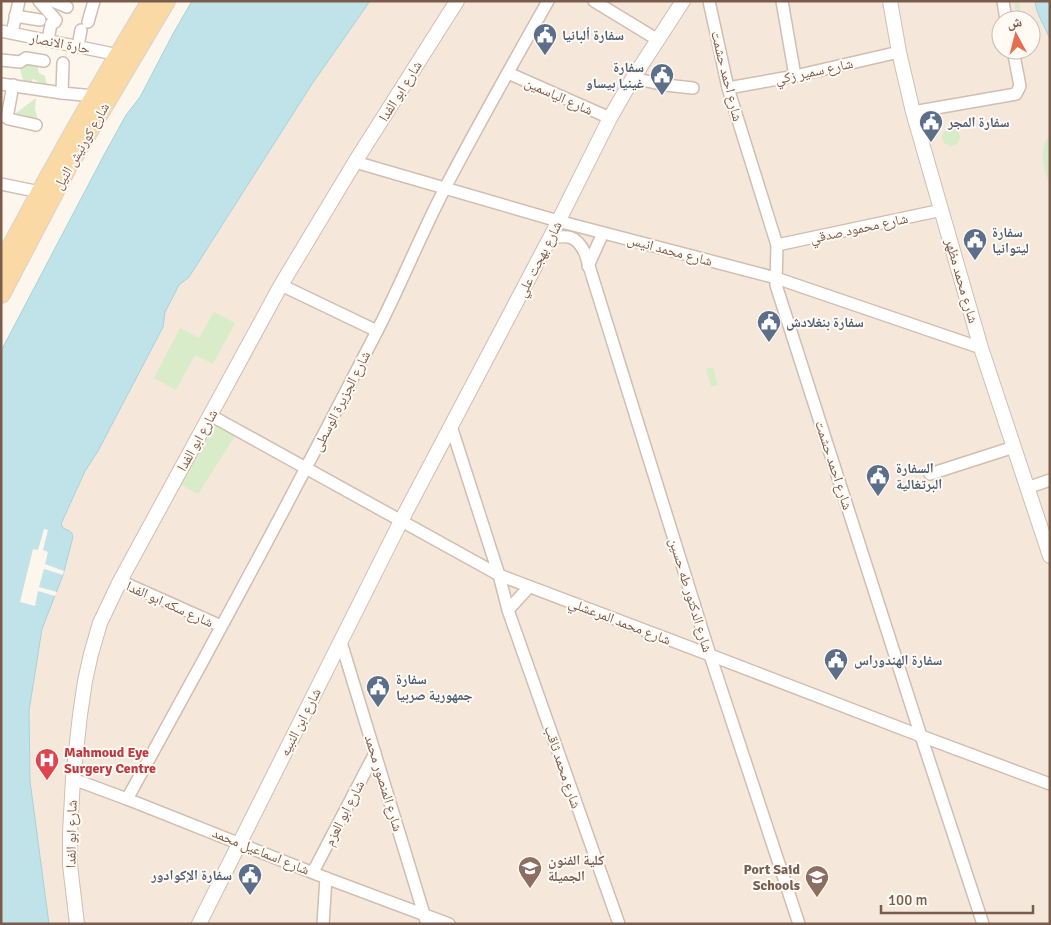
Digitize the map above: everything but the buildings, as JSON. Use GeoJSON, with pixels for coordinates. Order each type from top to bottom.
{"type":"FeatureCollection","features":[{"type":"Feature","properties":{"kind":"main road","name":"شارع كورنيش النيل"},"geometry":{"type":"LineString","coordinates":[[2,265],[40,192],[150,1]]}},
{"type":"Feature","properties":{"kind":"main road","name":"شارع كورنيش النيل"},"geometry":{"type":"LineString","coordinates":[[1,294],[68,166],[166,1]]}},
{"type":"Feature","properties":{"kind":"street"},"geometry":{"type":"LineString","coordinates":[[6,32],[15,16],[19,1]]}},
{"type":"Feature","properties":{"kind":"street"},"geometry":{"type":"LineString","coordinates":[[39,1],[56,20],[51,24],[48,40]]}},
{"type":"Feature","properties":{"kind":"street"},"geometry":{"type":"LineString","coordinates":[[52,1],[67,7]]}},
{"type":"Feature","properties":{"kind":"street"},"geometry":{"type":"LineString","coordinates":[[78,46],[94,1]]}},
{"type":"Feature","properties":{"kind":"street","name":"شارع ابو الفدا"},"geometry":{"type":"LineString","coordinates":[[77,924],[70,865],[72,779],[85,681],[100,623],[120,581],[281,285],[355,162],[457,1]]}},
{"type":"Feature","properties":{"kind":"street","name":"شارع الجزيرة الوسطى"},"geometry":{"type":"LineString","coordinates":[[127,799],[306,468],[376,332],[445,189],[548,1]]}},
{"type":"Feature","properties":{"kind":"street"},"geometry":{"type":"LineString","coordinates":[[594,1],[658,40]]}},
{"type":"Feature","properties":{"kind":"street","name":"شارع بهجت علي"},"geometry":{"type":"LineString","coordinates":[[401,521],[550,238],[610,118],[633,78],[683,1]]}},
{"type":"Feature","properties":{"kind":"street","name":"شارع احمد حشمت"},"geometry":{"type":"LineString","coordinates":[[709,1],[728,88],[777,245],[776,285],[983,924]]}},
{"type":"Feature","properties":{"kind":"street"},"geometry":{"type":"LineString","coordinates":[[782,1],[795,76]]}},
{"type":"Feature","properties":{"kind":"street","name":"شارع محمد مظهر"},"geometry":{"type":"LineString","coordinates":[[890,1],[899,52],[913,112],[981,348],[1050,556]]}},
{"type":"Feature","properties":{"kind":"street"},"geometry":{"type":"LineString","coordinates":[[15,16],[40,20]]}},
{"type":"Feature","properties":{"kind":"street","name":"حارة الانصار"},"geometry":{"type":"LineString","coordinates":[[6,32],[118,54]]}},
{"type":"Feature","properties":{"kind":"street","name":"شارع سمير زكي"},"geometry":{"type":"LineString","coordinates":[[728,88],[795,76],[899,52]]}},
{"type":"Feature","properties":{"kind":"street"},"geometry":{"type":"LineString","coordinates":[[1,60],[20,62],[26,58],[44,61]]}},
{"type":"Feature","properties":{"kind":"street"},"geometry":{"type":"LineString","coordinates":[[913,112],[1016,94],[1020,86],[1015,60]]}},
{"type":"Feature","properties":{"kind":"street"},"geometry":{"type":"LineString","coordinates":[[62,93],[63,63]]}},
{"type":"Feature","properties":{"kind":"street","name":"شارع الياسمين"},"geometry":{"type":"LineString","coordinates":[[508,73],[610,118]]}},
{"type":"Feature","properties":{"kind":"street"},"geometry":{"type":"LineString","coordinates":[[633,78],[665,85],[693,88]]}},
{"type":"Feature","properties":{"kind":"street"},"geometry":{"type":"LineString","coordinates":[[1,84],[94,96]]}},
{"type":"Feature","properties":{"kind":"street"},"geometry":{"type":"LineString","coordinates":[[13,85],[7,118],[36,125]]}},
{"type":"Feature","properties":{"kind":"street","name":"شارع محمد انيس"},"geometry":{"type":"LineString","coordinates":[[355,162],[558,222],[776,278],[981,348]]}},
{"type":"Feature","properties":{"kind":"street"},"geometry":{"type":"LineString","coordinates":[[1,184],[40,192]]}},
{"type":"Feature","properties":{"kind":"street","name":"شارع محمود صدقي"},"geometry":{"type":"LineString","coordinates":[[777,245],[942,210]]}},
{"type":"Feature","properties":{"kind":"street"},"geometry":{"type":"LineString","coordinates":[[588,266],[603,233]]}},
{"type":"Feature","properties":{"kind":"street","name":"شارع الدكتور طه حسين"},"geometry":{"type":"LineString","coordinates":[[550,238],[563,236],[573,238],[580,244],[588,266],[710,655],[799,924]]}},
{"type":"Feature","properties":{"kind":"street"},"geometry":{"type":"LineString","coordinates":[[281,285],[376,332]]}},
{"type":"Feature","properties":{"kind":"street","name":"شارع محمد المرعشلي"},"geometry":{"type":"LineString","coordinates":[[210,415],[499,575],[1050,784]]}},
{"type":"Feature","properties":{"kind":"street","name":"شارع محمد ثاقب"},"geometry":{"type":"LineString","coordinates":[[451,426],[499,575],[508,610],[619,924]]}},
{"type":"Feature","properties":{"kind":"street"},"geometry":{"type":"LineString","coordinates":[[930,474],[1014,447]]}},
{"type":"Feature","properties":{"kind":"street"},"geometry":{"type":"LineString","coordinates":[[1027,488],[1050,480]]}},
{"type":"Feature","properties":{"kind":"street","name":"شارع ابن النبيه"},"geometry":{"type":"LineString","coordinates":[[199,924],[401,521]]}},
{"type":"Feature","properties":{"kind":"street","name":"شارع سكه ابو الفدا"},"geometry":{"type":"LineString","coordinates":[[120,581],[221,626]]}},
{"type":"Feature","properties":{"kind":"street"},"geometry":{"type":"LineString","coordinates":[[508,610],[530,587]]}},
{"type":"Feature","properties":{"kind":"street","name":"شارع المنصور محمد"},"geometry":{"type":"LineString","coordinates":[[341,642],[426,919]]}},
{"type":"Feature","properties":{"kind":"street","name":"شارع ابو العزم"},"geometry":{"type":"LineString","coordinates":[[313,872],[375,753]]}},
{"type":"Feature","properties":{"kind":"street","name":"شارع اسماعيل محمد"},"geometry":{"type":"LineString","coordinates":[[72,779],[239,842],[426,919],[449,924]]}},
{"type":"Feature","properties":{"kind":"street"},"geometry":{"type":"LineString","coordinates":[[323,924],[326,878]]}},
{"type":"Feature","properties":{"kind":"shaded area"},"geometry":{"type":"Polygon","coordinates":[[[297,1],[1050,1],[1050,924],[1,924],[1,546],[297,1]]]}},
{"type":"Feature","properties":{"kind":"green space"},"geometry":{"type":"Polygon","coordinates":[[[1014,1],[1019,1],[1020,10],[1015,10],[1014,1]]]}},
{"type":"Feature","properties":{"kind":"green space"},"geometry":{"type":"Polygon","coordinates":[[[36,60],[39,73],[45,76],[47,86],[33,79],[29,85],[24,84],[20,69],[24,62],[36,60]]]}},
{"type":"Feature","properties":{"kind":"green space"},"geometry":{"type":"Polygon","coordinates":[[[36,98],[36,121],[24,121],[16,113],[36,98]]]}},
{"type":"Feature","properties":{"kind":"green space"},"geometry":{"type":"Polygon","coordinates":[[[951,128],[957,131],[960,137],[957,143],[951,146],[945,143],[942,137],[945,131],[951,128]]]}},
{"type":"Feature","properties":{"kind":"green space"},"geometry":{"type":"Polygon","coordinates":[[[1050,133],[1050,185],[1045,172],[1043,152],[1050,133]]]}},
{"type":"Feature","properties":{"kind":"green space"},"geometry":{"type":"Polygon","coordinates":[[[214,312],[235,323],[213,364],[195,355],[176,390],[154,378],[180,328],[199,338],[214,312]]]}},
{"type":"Feature","properties":{"kind":"green space"},"geometry":{"type":"Polygon","coordinates":[[[713,367],[718,385],[711,387],[706,369],[713,367]]]}},
{"type":"Feature","properties":{"kind":"green space"},"geometry":{"type":"Polygon","coordinates":[[[211,419],[235,436],[198,494],[178,483],[211,419]]]}},
{"type":"Feature","properties":{"kind":"water"},"geometry":{"type":"Polygon","coordinates":[[[192,1],[370,1],[312,84],[189,277],[179,285],[165,312],[163,327],[98,451],[85,471],[61,524],[63,528],[71,532],[73,537],[63,575],[42,629],[29,711],[30,781],[49,924],[1,924],[1,351],[104,155],[126,115],[140,97],[192,1]]]}},
{"type":"Feature","properties":{"kind":"water"},"geometry":{"type":"Polygon","coordinates":[[[1035,1],[1050,1],[1050,39],[1041,19],[1041,10],[1037,10],[1035,1]]]}},
{"type":"Feature","properties":{"kind":"pier"},"geometry":{"type":"Polygon","coordinates":[[[44,529],[48,530],[43,550],[48,552],[45,564],[64,571],[63,575],[44,569],[39,587],[57,592],[55,596],[38,591],[35,606],[20,602],[33,549],[38,550],[44,529]]]}},
{"type":"Feature","properties":{"kind":"place","name":"سفارة ألبانيا"},"geometry":{"type":"Point","coordinates":[545,56]}},
{"type":"Feature","properties":{"kind":"place","name":"سفارة غينيا بيساو"},"geometry":{"type":"Point","coordinates":[662,96]}},
{"type":"Feature","properties":{"kind":"place","name":"سفارة المجر"},"geometry":{"type":"Point","coordinates":[931,143]}},
{"type":"Feature","properties":{"kind":"place","name":"سفارة ليتوانيا"},"geometry":{"type":"Point","coordinates":[975,261]}},
{"type":"Feature","properties":{"kind":"place","name":"سفارة بنغلادش"},"geometry":{"type":"Point","coordinates":[769,343]}},
{"type":"Feature","properties":{"kind":"place","name":"السفارة البرتغالية"},"geometry":{"type":"Point","coordinates":[878,497]}},
{"type":"Feature","properties":{"kind":"place","name":"سفارة الهندوراس"},"geometry":{"type":"Point","coordinates":[836,681]}},
{"type":"Feature","properties":{"kind":"place","name":"سفارة جمهورية صربيا"},"geometry":{"type":"Point","coordinates":[378,708]}},
{"type":"Feature","properties":{"kind":"place","name":"Mahmoud Eye Surgery Centre"},"geometry":{"type":"Point","coordinates":[47,781]}},
{"type":"Feature","properties":{"kind":"place","name":"كلية الفنون الجميلة"},"geometry":{"type":"Point","coordinates":[530,889]}},
{"type":"Feature","properties":{"kind":"place","name":"سفارة الإكوادور"},"geometry":{"type":"Point","coordinates":[250,896]}},
{"type":"Feature","properties":{"kind":"place","name":"Port Said Schools"},"geometry":{"type":"Point","coordinates":[817,898]}}]}
